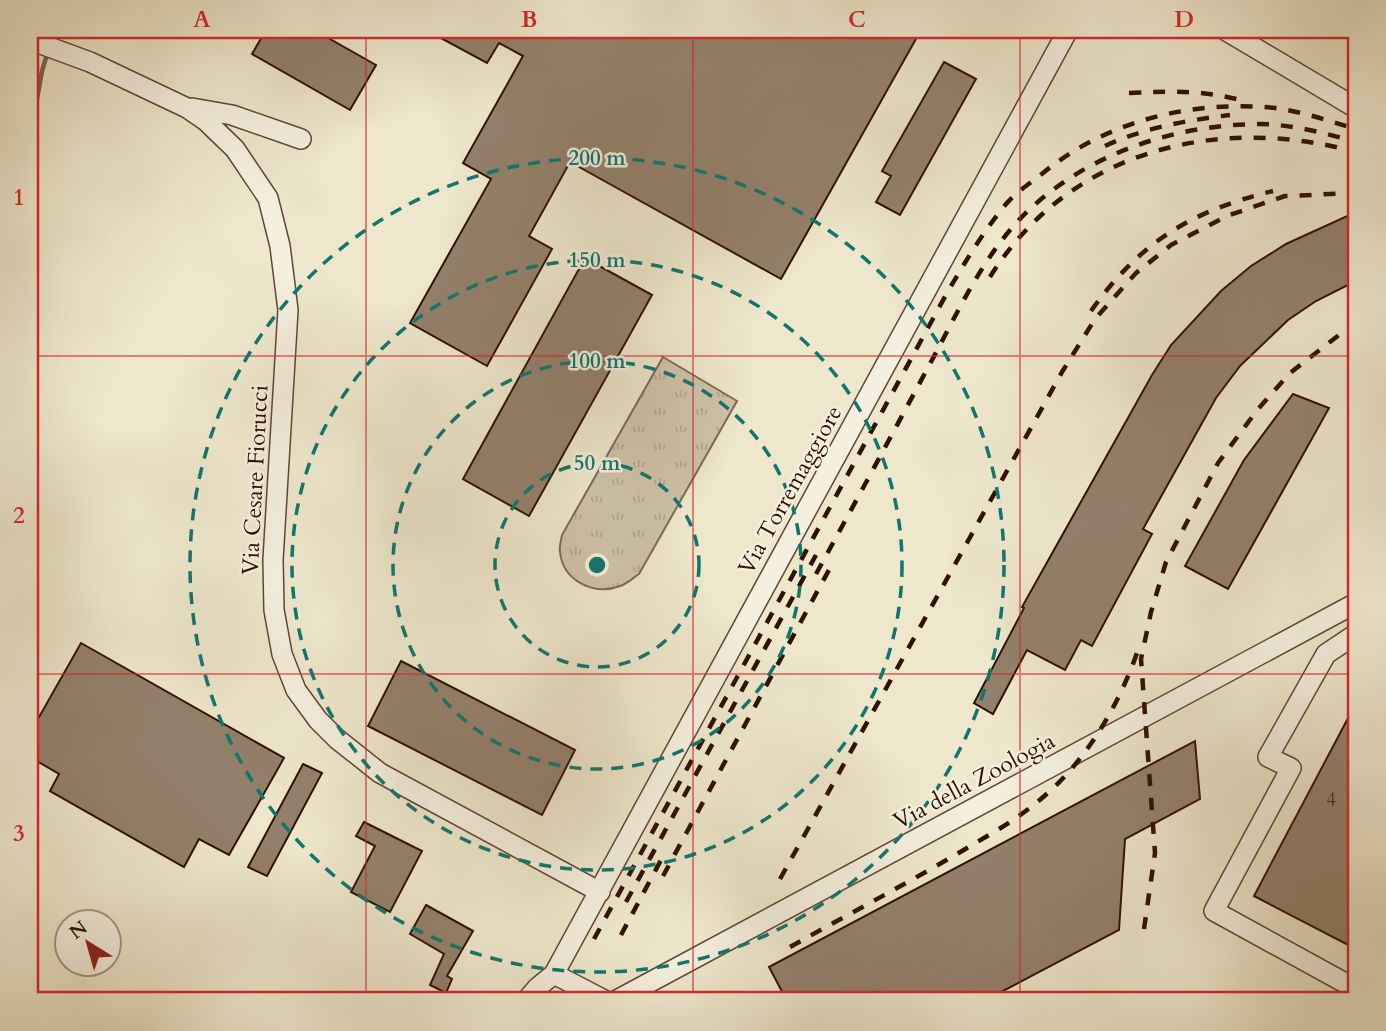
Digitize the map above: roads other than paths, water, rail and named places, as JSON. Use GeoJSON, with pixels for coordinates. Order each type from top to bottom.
{"type":"FeatureCollection","features":[{"type":"Feature","properties":{"kind":"street","name":"Via Torremaggiore"},"geometry":{"type":"LineString","coordinates":[[526,1001],[554,974],[600,892],[1068,30]]}},
{"type":"Feature","properties":{"kind":"street"},"geometry":{"type":"LineString","coordinates":[[1225,30],[1356,108]]}},
{"type":"Feature","properties":{"kind":"street","name":"Via Cesare Fiorucci"},"geometry":{"type":"LineString","coordinates":[[30,40],[73,54],[184,106],[222,134],[248,165],[268,198],[278,237],[288,310],[273,560],[274,610],[282,654],[296,690],[318,720],[337,739],[380,773],[600,892]]}},
{"type":"Feature","properties":{"kind":"street"},"geometry":{"type":"LineString","coordinates":[[184,106],[232,115],[302,139]]}},
{"type":"Feature","properties":{"kind":"street","name":"Via della Zoologia"},"geometry":{"type":"LineString","coordinates":[[615,1001],[1356,603]]}},
{"type":"Feature","properties":{"kind":"street"},"geometry":{"type":"LineString","coordinates":[[1356,634],[1326,654],[1268,757],[1292,768],[1214,911],[1356,989]]}},
{"type":"Feature","properties":{"kind":"street"},"geometry":{"type":"LineString","coordinates":[[554,974],[606,1001]]}},
{"type":"Feature","properties":{"kind":"waterway"},"geometry":{"type":"LineString","coordinates":[[50,42],[54,30]]}},
{"type":"Feature","properties":{"kind":"waterway"},"geometry":{"type":"LineString","coordinates":[[30,138],[48,51]]}},
{"type":"Feature","properties":{"kind":"railway"},"geometry":{"type":"LineString","coordinates":[[1330,30],[1356,44]]}},
{"type":"Feature","properties":{"kind":"railway"},"geometry":{"type":"LineString","coordinates":[[1129,93],[1187,92],[1244,101]]}},
{"type":"Feature","properties":{"kind":"railway"},"geometry":{"type":"LineString","coordinates":[[594,939],[947,293],[982,236],[1010,200],[1067,156],[1092,141],[1146,119],[1175,113],[1233,106],[1275,108],[1299,112],[1356,129]]}},
{"type":"Feature","properties":{"kind":"railway"},"geometry":{"type":"LineString","coordinates":[[1105,146],[1166,126],[1230,115]]}},
{"type":"Feature","properties":{"kind":"railway"},"geometry":{"type":"LineString","coordinates":[[816,574],[975,280],[1014,225],[1054,189],[1079,172],[1135,146],[1196,130],[1270,124],[1356,142]]}},
{"type":"Feature","properties":{"kind":"railway"},"geometry":{"type":"LineString","coordinates":[[990,277],[1023,234],[1061,199],[1104,172],[1151,153],[1200,141],[1252,138],[1304,141],[1356,152]]}},
{"type":"Feature","properties":{"kind":"railway"},"geometry":{"type":"LineString","coordinates":[[1091,311],[1129,266],[1148,248],[1170,233],[1217,208],[1273,191]]}},
{"type":"Feature","properties":{"kind":"railway"},"geometry":{"type":"LineString","coordinates":[[780,879],[1062,372],[1095,319],[1136,273],[1171,245],[1227,216],[1285,196],[1356,193]]}},
{"type":"Feature","properties":{"kind":"railway"},"geometry":{"type":"LineString","coordinates":[[1144,929],[1155,853],[1141,659],[1166,562],[1218,463],[1258,409],[1290,373],[1348,328],[1356,325]]}},
{"type":"Feature","properties":{"kind":"railway"},"geometry":{"type":"LineString","coordinates":[[626,902],[816,555]]}},
{"type":"Feature","properties":{"kind":"railway"},"geometry":{"type":"LineString","coordinates":[[663,876],[830,568]]}},
{"type":"Feature","properties":{"kind":"railway"},"geometry":{"type":"LineString","coordinates":[[790,947],[983,839],[1033,806],[1073,767],[1099,732],[1137,653]]}},
{"type":"Feature","properties":{"kind":"railway"},"geometry":{"type":"LineString","coordinates":[[621,935],[661,860]]}}]}
